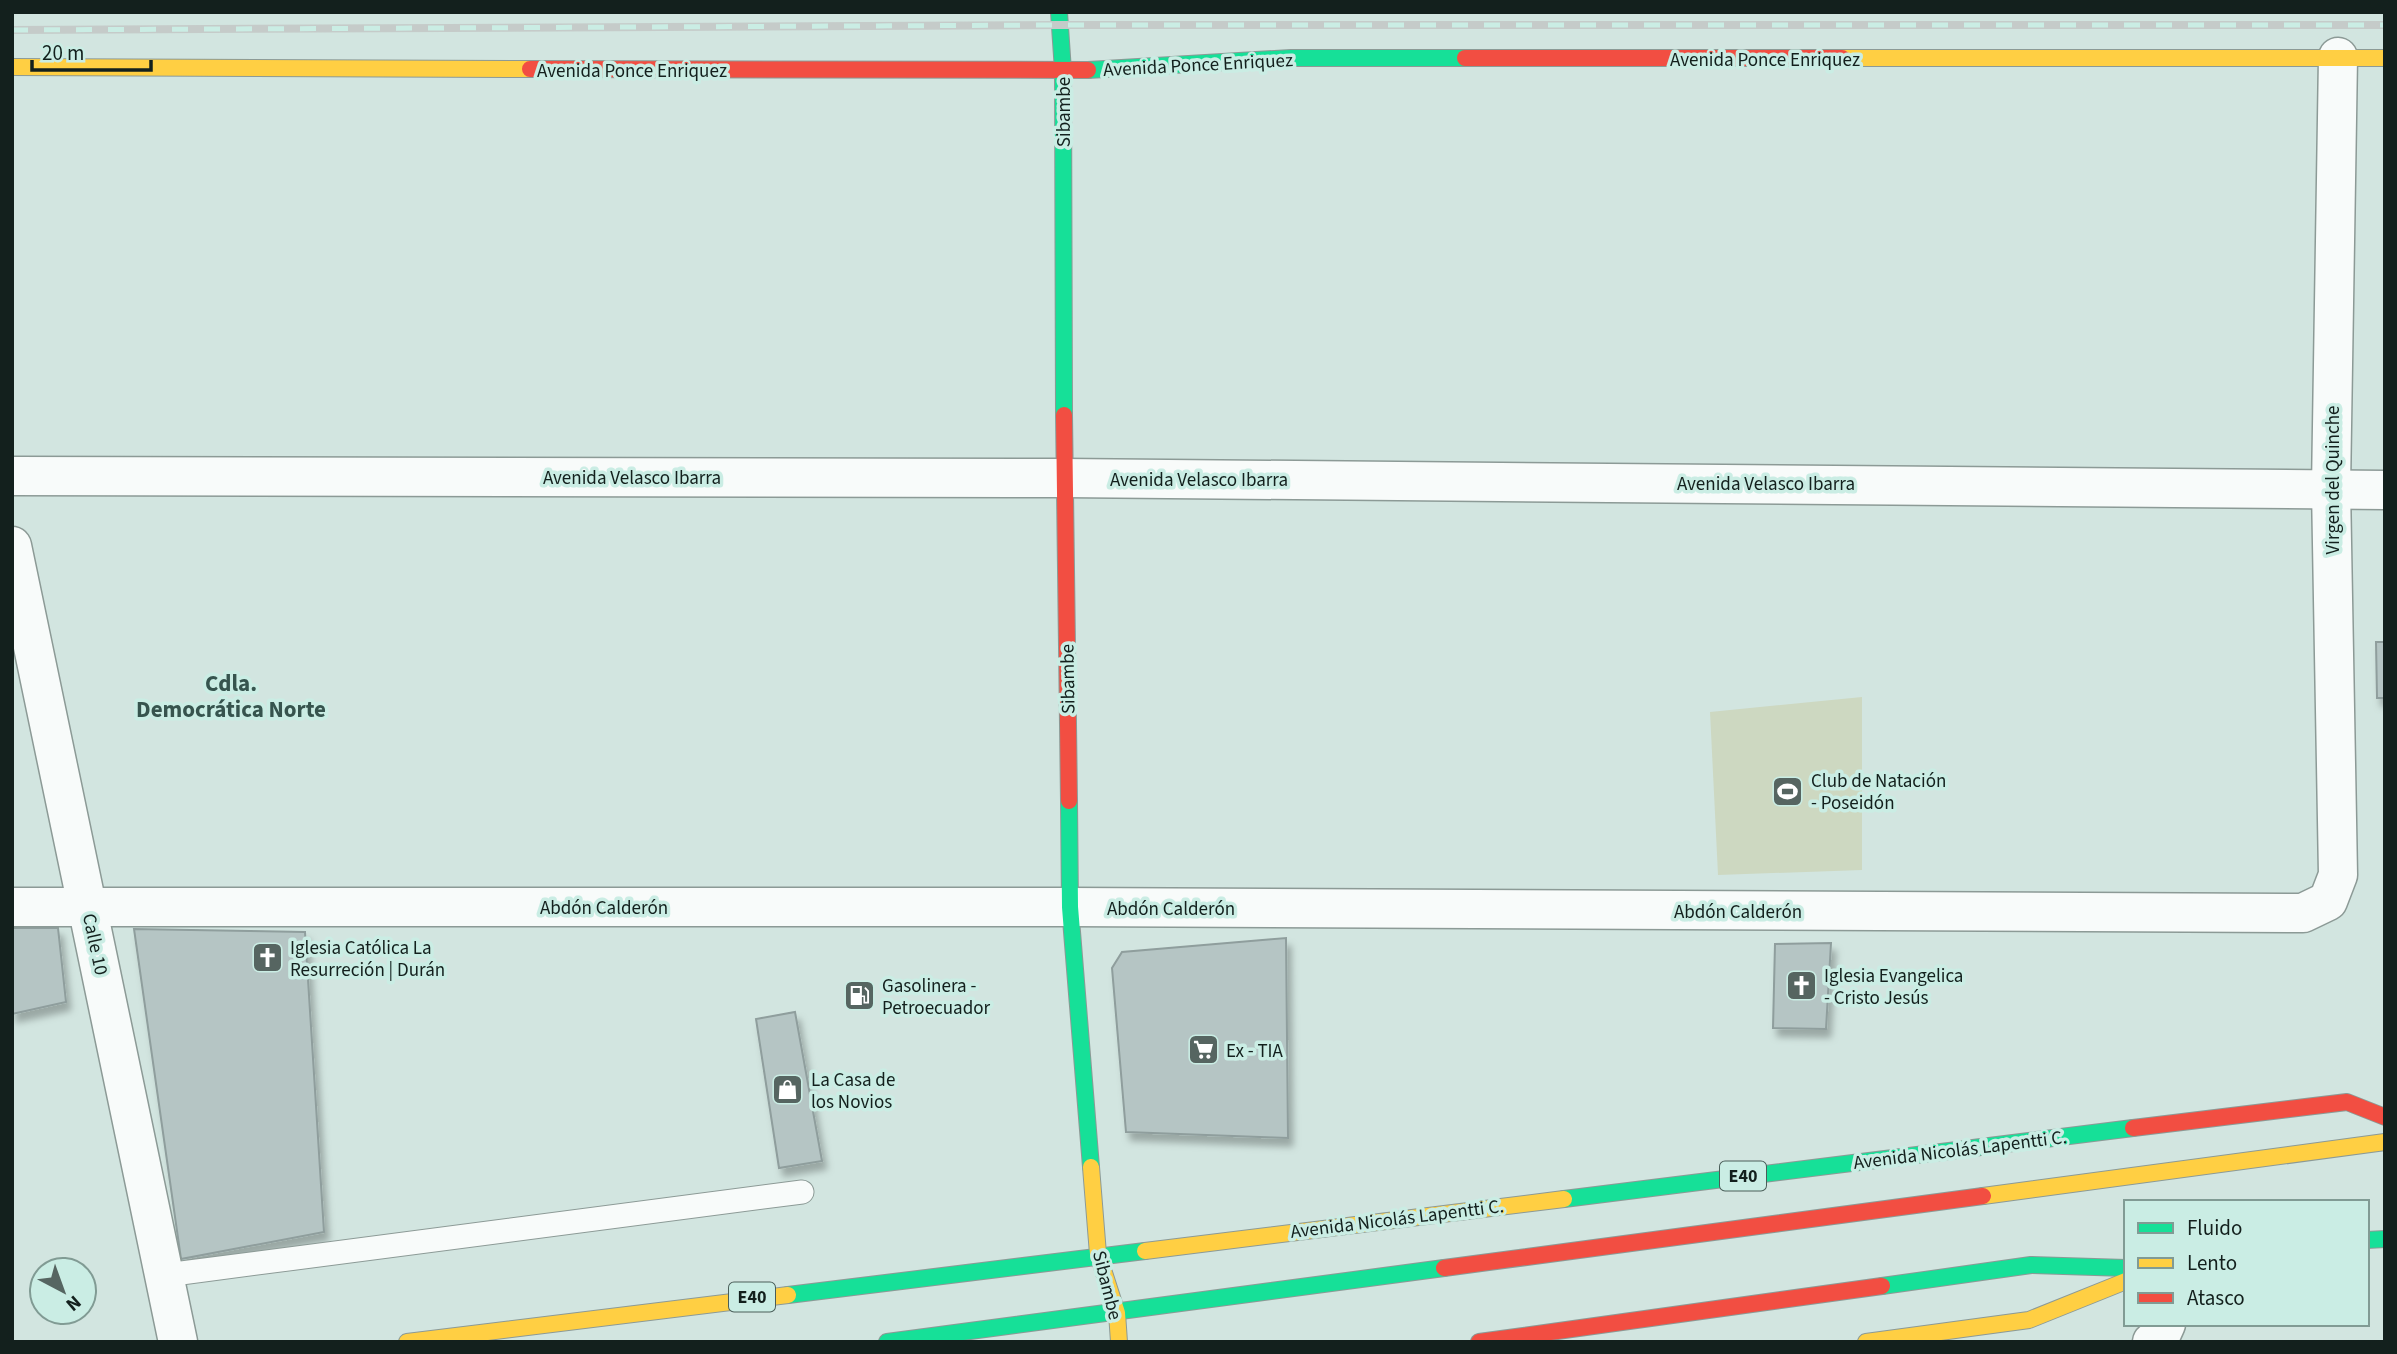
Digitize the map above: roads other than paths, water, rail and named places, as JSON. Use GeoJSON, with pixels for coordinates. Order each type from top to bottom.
{"type":"FeatureCollection","features":[{"type":"Feature","properties":{"kind":"main road","name":"Sibambe"},"geometry":{"type":"LineString","coordinates":[[1059,12],[1063,71],[1064,478],[1070,907],[1098,1254],[1117,1313],[1119,1342]]}},
{"type":"Feature","properties":{"kind":"main road","name":"Avenida Ponce Enriquez"},"geometry":{"type":"LineString","coordinates":[[12,67],[1063,71],[1291,58],[2385,58]]}},
{"type":"Feature","properties":{"kind":"main road","name":"Avenida Nicolás Lapentti C."},"geometry":{"type":"LineString","coordinates":[[407,1342],[1098,1254],[2347,1102],[2385,1117]]}},
{"type":"Feature","properties":{"kind":"main road"},"geometry":{"type":"LineString","coordinates":[[887,1342],[2385,1142]]}},
{"type":"Feature","properties":{"kind":"main road"},"geometry":{"type":"LineString","coordinates":[[1479,1342],[2031,1265],[2124,1268]]}},
{"type":"Feature","properties":{"kind":"main road"},"geometry":{"type":"LineString","coordinates":[[1866,1342],[2029,1320],[2124,1282]]}},
{"type":"Feature","properties":{"kind":"street","name":"Virgen del Quinche"},"geometry":{"type":"LineString","coordinates":[[2328,901],[2338,875],[2331,488],[2338,57]]}},
{"type":"Feature","properties":{"kind":"street","name":"Avenida Velasco Ibarra"},"geometry":{"type":"LineString","coordinates":[[12,477],[1064,478],[2385,490]]}},
{"type":"Feature","properties":{"kind":"street","name":"Calle 10"},"geometry":{"type":"LineString","coordinates":[[12,546],[178,1342]]}},
{"type":"Feature","properties":{"kind":"street","name":"Abdón Calderón"},"geometry":{"type":"LineString","coordinates":[[12,907],[1070,907],[2303,913],[2328,901]]}},
{"type":"Feature","properties":{"kind":"street"},"geometry":{"type":"LineString","coordinates":[[2152,1342],[2161,1335],[2164,1326]]}},
{"type":"Feature","properties":{"kind":"lane"},"geometry":{"type":"LineString","coordinates":[[166,1275],[802,1192]]}},
{"type":"Feature","properties":{"kind":"railway"},"geometry":{"type":"LineString","coordinates":[[12,30],[1061,25],[2385,25]]}},
{"type":"Feature","properties":{"kind":"place","name":"Club de Natación - Poseidón"},"geometry":{"type":"Point","coordinates":[1788,791]}},
{"type":"Feature","properties":{"kind":"place","name":"Iglesia Católica La Resurreción | Durán"},"geometry":{"type":"Point","coordinates":[267,958]}},
{"type":"Feature","properties":{"kind":"place","name":"Iglesia Evangelica - Cristo Jesús"},"geometry":{"type":"Point","coordinates":[1801,986]}},
{"type":"Feature","properties":{"kind":"place","name":"Gasolinera - Petroecuador"},"geometry":{"type":"Point","coordinates":[859,996]}},
{"type":"Feature","properties":{"kind":"place","name":"Ex - TIA"},"geometry":{"type":"Point","coordinates":[1203,1050]}},
{"type":"Feature","properties":{"kind":"place","name":"La Casa de los Novios"},"geometry":{"type":"Point","coordinates":[788,1090]}},
{"type":"Feature","properties":{"kind":"district","name":"Cdla. Democrática Norte"},"geometry":{"type":"Point","coordinates":[231,696]}}]}
